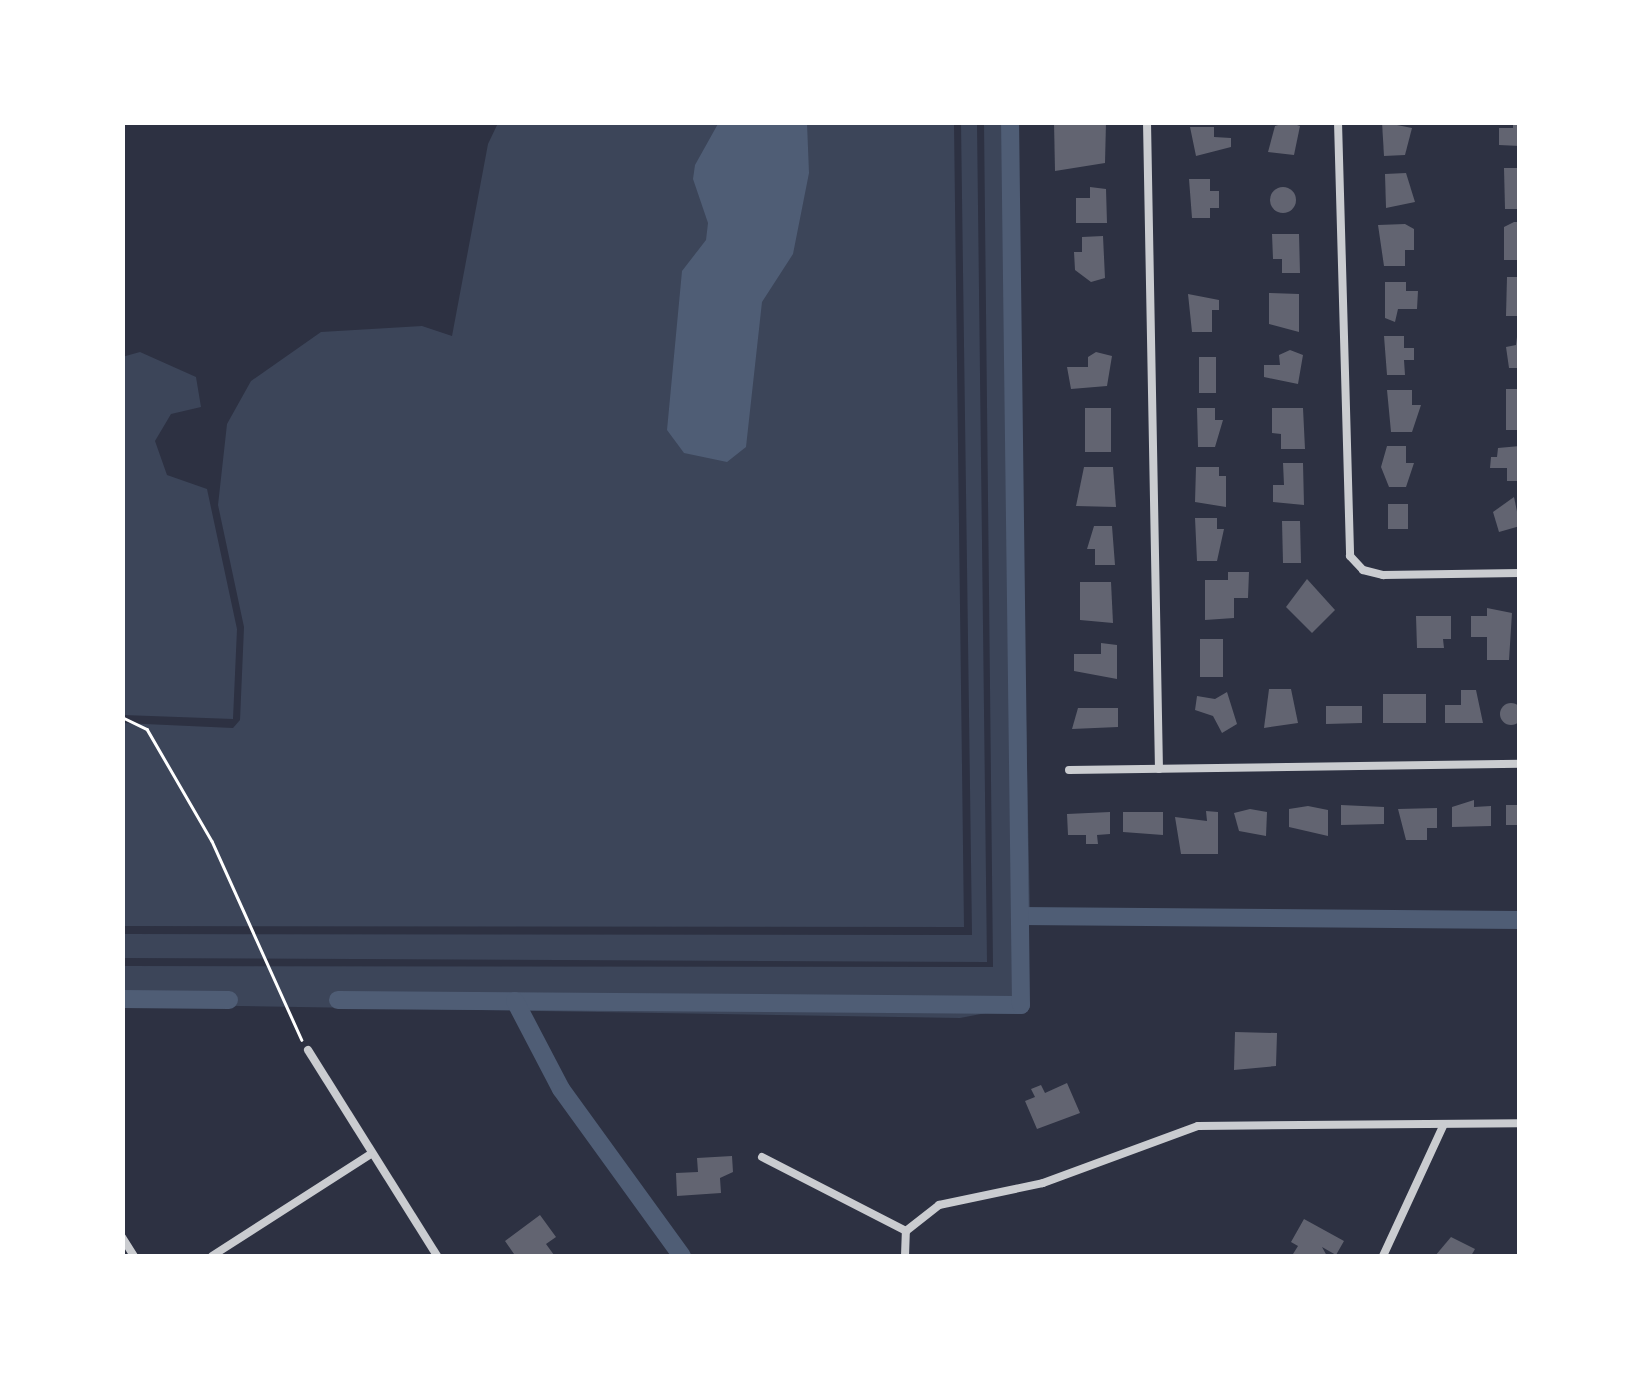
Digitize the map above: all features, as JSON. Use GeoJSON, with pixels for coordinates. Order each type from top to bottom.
{"type":"FeatureCollection","features":[{"type":"Feature","properties":{"kind":"street"},"geometry":{"type":"LineString","coordinates":[[1147,122],[1160,769]]}},
{"type":"Feature","properties":{"kind":"street"},"geometry":{"type":"LineString","coordinates":[[1338,122],[1350,556],[1364,570],[1383,575],[1520,573]]}},
{"type":"Feature","properties":{"kind":"street"},"geometry":{"type":"LineString","coordinates":[[1069,770],[1520,764]]}},
{"type":"Feature","properties":{"kind":"street"},"geometry":{"type":"LineString","coordinates":[[308,1050],[437,1256]]}},
{"type":"Feature","properties":{"kind":"street"},"geometry":{"type":"LineString","coordinates":[[1383,1256],[1444,1124]]}},
{"type":"Feature","properties":{"kind":"street"},"geometry":{"type":"LineString","coordinates":[[905,1256],[906,1231],[939,1205],[1043,1183],[1198,1126],[1520,1124]]}},
{"type":"Feature","properties":{"kind":"street"},"geometry":{"type":"LineString","coordinates":[[212,1256],[371,1154]]}},
{"type":"Feature","properties":{"kind":"street"},"geometry":{"type":"LineString","coordinates":[[762,1157],[906,1231]]}},
{"type":"Feature","properties":{"kind":"street"},"geometry":{"type":"LineString","coordinates":[[122,1236],[134,1256]]}},
{"type":"Feature","properties":{"kind":"path"},"geometry":{"type":"LineString","coordinates":[[122,718],[146,730],[212,841],[308,1050]]}},
{"type":"Feature","properties":{"kind":"shaded area"},"geometry":{"type":"Polygon","coordinates":[[[719,122],[807,123],[809,173],[793,254],[762,302],[746,447],[727,462],[684,453],[667,430],[682,271],[706,240],[708,223],[693,179],[695,165],[719,122]]]}},
{"type":"Feature","properties":{"kind":"shaded area"},"geometry":{"type":"Polygon","coordinates":[[[498,123],[954,123],[964,927],[123,926],[123,723],[233,728],[240,720],[244,627],[218,505],[227,424],[251,381],[321,332],[422,326],[452,336],[488,144],[498,123]]]}},
{"type":"Feature","properties":{"kind":"shaded area"},"geometry":{"type":"Polygon","coordinates":[[[961,123],[977,123],[987,962],[123,958],[123,934],[972,935],[961,123]]]}},
{"type":"Feature","properties":{"kind":"shaded area"},"geometry":{"type":"Polygon","coordinates":[[[984,123],[1014,123],[1030,914],[1024,991],[1012,1008],[960,1018],[123,1004],[123,966],[993,967],[984,123]]]}},
{"type":"Feature","properties":{"kind":"shaded area"},"geometry":{"type":"Polygon","coordinates":[[[140,352],[196,377],[201,407],[171,414],[155,441],[167,475],[207,489],[237,629],[233,719],[123,715],[122,357],[140,352]]]}},
{"type":"Feature","properties":{"kind":"building"},"geometry":{"type":"Polygon","coordinates":[[[1054,122],[1106,122],[1105,163],[1055,171],[1054,122]]]}},
{"type":"Feature","properties":{"kind":"building"},"geometry":{"type":"Polygon","coordinates":[[[1288,122],[1300,126],[1294,155],[1268,152],[1275,126],[1288,122]]]}},
{"type":"Feature","properties":{"kind":"building"},"geometry":{"type":"Polygon","coordinates":[[[1382,122],[1412,128],[1405,155],[1384,156],[1382,122]]]}},
{"type":"Feature","properties":{"kind":"building"},"geometry":{"type":"Polygon","coordinates":[[[1513,122],[1520,122],[1520,146],[1499,145],[1499,128],[1513,128],[1513,122]]]}},
{"type":"Feature","properties":{"kind":"building"},"geometry":{"type":"Polygon","coordinates":[[[1190,127],[1214,127],[1214,137],[1231,138],[1231,147],[1196,156],[1190,127]]]}},
{"type":"Feature","properties":{"kind":"building"},"geometry":{"type":"Polygon","coordinates":[[[1504,168],[1520,168],[1520,209],[1505,209],[1504,168]]]}},
{"type":"Feature","properties":{"kind":"building"},"geometry":{"type":"Polygon","coordinates":[[[1406,173],[1415,202],[1386,208],[1385,174],[1406,173]]]}},
{"type":"Feature","properties":{"kind":"building"},"geometry":{"type":"Polygon","coordinates":[[[1189,179],[1210,179],[1210,191],[1219,191],[1219,208],[1210,208],[1210,218],[1192,218],[1189,179]]]}},
{"type":"Feature","properties":{"kind":"building"},"geometry":{"type":"Polygon","coordinates":[[[1090,187],[1106,189],[1107,223],[1076,223],[1076,198],[1090,198],[1090,187]]]}},
{"type":"Feature","properties":{"kind":"building"},"geometry":{"type":"Polygon","coordinates":[[[1283,187],[1292,191],[1296,200],[1292,209],[1283,213],[1274,209],[1270,200],[1274,191],[1283,187]]]}},
{"type":"Feature","properties":{"kind":"building"},"geometry":{"type":"Polygon","coordinates":[[[1520,222],[1520,260],[1504,260],[1504,227],[1520,222]]]}},
{"type":"Feature","properties":{"kind":"building"},"geometry":{"type":"Polygon","coordinates":[[[1405,224],[1414,229],[1414,250],[1405,250],[1405,266],[1384,266],[1378,225],[1405,224]]]}},
{"type":"Feature","properties":{"kind":"building"},"geometry":{"type":"Polygon","coordinates":[[[1272,234],[1299,234],[1300,273],[1282,273],[1282,259],[1273,259],[1272,234]]]}},
{"type":"Feature","properties":{"kind":"building"},"geometry":{"type":"Polygon","coordinates":[[[1103,236],[1105,278],[1091,282],[1075,270],[1074,252],[1082,252],[1082,237],[1103,236]]]}},
{"type":"Feature","properties":{"kind":"building"},"geometry":{"type":"Polygon","coordinates":[[[1507,277],[1520,277],[1520,316],[1506,316],[1507,277]]]}},
{"type":"Feature","properties":{"kind":"building"},"geometry":{"type":"Polygon","coordinates":[[[1385,282],[1406,282],[1406,291],[1418,291],[1417,309],[1398,309],[1395,322],[1385,318],[1385,282]]]}},
{"type":"Feature","properties":{"kind":"building"},"geometry":{"type":"Polygon","coordinates":[[[1269,293],[1299,294],[1299,332],[1269,324],[1269,293]]]}},
{"type":"Feature","properties":{"kind":"building"},"geometry":{"type":"Polygon","coordinates":[[[1188,294],[1219,300],[1219,310],[1212,310],[1212,332],[1192,332],[1188,294]]]}},
{"type":"Feature","properties":{"kind":"building"},"geometry":{"type":"Polygon","coordinates":[[[1384,336],[1404,336],[1404,348],[1414,348],[1414,360],[1404,360],[1405,375],[1387,375],[1384,336]]]}},
{"type":"Feature","properties":{"kind":"building"},"geometry":{"type":"Polygon","coordinates":[[[1516,337],[1520,368],[1509,368],[1506,347],[1516,345],[1516,337]]]}},
{"type":"Feature","properties":{"kind":"building"},"geometry":{"type":"Polygon","coordinates":[[[1290,350],[1303,355],[1298,384],[1264,377],[1264,365],[1280,365],[1279,355],[1290,350]]]}},
{"type":"Feature","properties":{"kind":"building"},"geometry":{"type":"Polygon","coordinates":[[[1096,352],[1112,356],[1107,386],[1071,389],[1067,367],[1088,367],[1088,357],[1096,352]]]}},
{"type":"Feature","properties":{"kind":"building"},"geometry":{"type":"Polygon","coordinates":[[[1199,357],[1216,357],[1216,393],[1199,393],[1199,357]]]}},
{"type":"Feature","properties":{"kind":"building"},"geometry":{"type":"Polygon","coordinates":[[[1506,389],[1520,389],[1520,430],[1506,430],[1506,389]]]}},
{"type":"Feature","properties":{"kind":"building"},"geometry":{"type":"Polygon","coordinates":[[[1387,390],[1412,390],[1412,405],[1421,405],[1412,432],[1391,432],[1387,390]]]}},
{"type":"Feature","properties":{"kind":"building"},"geometry":{"type":"Polygon","coordinates":[[[1085,408],[1111,408],[1111,452],[1085,452],[1085,408]]]}},
{"type":"Feature","properties":{"kind":"building"},"geometry":{"type":"Polygon","coordinates":[[[1197,408],[1215,408],[1215,420],[1223,420],[1215,447],[1198,447],[1197,408]]]}},
{"type":"Feature","properties":{"kind":"building"},"geometry":{"type":"Polygon","coordinates":[[[1272,408],[1303,408],[1305,449],[1281,449],[1281,434],[1272,433],[1272,408]]]}},
{"type":"Feature","properties":{"kind":"building"},"geometry":{"type":"Polygon","coordinates":[[[1387,446],[1406,446],[1406,463],[1414,463],[1406,487],[1389,487],[1381,467],[1387,446]]]}},
{"type":"Feature","properties":{"kind":"building"},"geometry":{"type":"Polygon","coordinates":[[[1520,446],[1520,481],[1507,481],[1507,468],[1490,468],[1491,457],[1497,457],[1498,448],[1520,446]]]}},
{"type":"Feature","properties":{"kind":"building"},"geometry":{"type":"Polygon","coordinates":[[[1283,463],[1303,463],[1304,505],[1273,502],[1273,485],[1284,485],[1283,463]]]}},
{"type":"Feature","properties":{"kind":"building"},"geometry":{"type":"Polygon","coordinates":[[[1084,467],[1113,467],[1116,507],[1076,506],[1084,467]]]}},
{"type":"Feature","properties":{"kind":"building"},"geometry":{"type":"Polygon","coordinates":[[[1196,467],[1219,467],[1219,476],[1226,476],[1226,507],[1195,502],[1196,467]]]}},
{"type":"Feature","properties":{"kind":"building"},"geometry":{"type":"Polygon","coordinates":[[[1514,497],[1520,526],[1499,532],[1493,512],[1514,497]]]}},
{"type":"Feature","properties":{"kind":"building"},"geometry":{"type":"Polygon","coordinates":[[[1388,504],[1408,504],[1408,529],[1388,529],[1388,504]]]}},
{"type":"Feature","properties":{"kind":"building"},"geometry":{"type":"Polygon","coordinates":[[[1195,518],[1217,518],[1217,529],[1224,529],[1217,561],[1197,561],[1195,518]]]}},
{"type":"Feature","properties":{"kind":"building"},"geometry":{"type":"Polygon","coordinates":[[[1282,521],[1300,521],[1301,563],[1283,563],[1282,521]]]}},
{"type":"Feature","properties":{"kind":"building"},"geometry":{"type":"Polygon","coordinates":[[[1094,526],[1112,526],[1115,565],[1095,565],[1095,549],[1087,549],[1094,526]]]}},
{"type":"Feature","properties":{"kind":"building"},"geometry":{"type":"Polygon","coordinates":[[[1228,572],[1249,572],[1248,598],[1234,598],[1234,618],[1205,620],[1205,580],[1228,580],[1228,572]]]}},
{"type":"Feature","properties":{"kind":"building"},"geometry":{"type":"Polygon","coordinates":[[[1307,579],[1335,610],[1312,633],[1286,607],[1307,579]]]}},
{"type":"Feature","properties":{"kind":"building"},"geometry":{"type":"Polygon","coordinates":[[[1080,582],[1111,582],[1113,623],[1080,620],[1080,582]]]}},
{"type":"Feature","properties":{"kind":"building"},"geometry":{"type":"Polygon","coordinates":[[[1487,608],[1512,613],[1509,660],[1487,660],[1487,637],[1471,637],[1471,616],[1487,616],[1487,608]]]}},
{"type":"Feature","properties":{"kind":"building"},"geometry":{"type":"Polygon","coordinates":[[[1416,616],[1451,616],[1451,639],[1443,639],[1444,648],[1417,648],[1416,616]]]}},
{"type":"Feature","properties":{"kind":"building"},"geometry":{"type":"Polygon","coordinates":[[[1200,639],[1223,639],[1223,677],[1200,677],[1200,639]]]}},
{"type":"Feature","properties":{"kind":"building"},"geometry":{"type":"Polygon","coordinates":[[[1101,643],[1117,645],[1117,679],[1074,671],[1074,654],[1101,654],[1101,643]]]}},
{"type":"Feature","properties":{"kind":"building"},"geometry":{"type":"Polygon","coordinates":[[[1269,689],[1291,689],[1298,723],[1264,728],[1269,689]]]}},
{"type":"Feature","properties":{"kind":"building"},"geometry":{"type":"Polygon","coordinates":[[[1461,690],[1476,690],[1483,723],[1445,723],[1445,705],[1461,705],[1461,690]]]}},
{"type":"Feature","properties":{"kind":"building"},"geometry":{"type":"Polygon","coordinates":[[[1227,692],[1237,724],[1222,733],[1213,716],[1195,710],[1197,696],[1215,699],[1227,692]]]}},
{"type":"Feature","properties":{"kind":"building"},"geometry":{"type":"Polygon","coordinates":[[[1383,694],[1426,694],[1426,723],[1383,723],[1383,694]]]}},
{"type":"Feature","properties":{"kind":"building"},"geometry":{"type":"Polygon","coordinates":[[[1511,703],[1519,706],[1519,722],[1511,725],[1503,722],[1500,714],[1503,706],[1511,703]]]}},
{"type":"Feature","properties":{"kind":"building"},"geometry":{"type":"Polygon","coordinates":[[[1326,706],[1362,706],[1362,723],[1326,724],[1326,706]]]}},
{"type":"Feature","properties":{"kind":"building"},"geometry":{"type":"Polygon","coordinates":[[[1078,708],[1118,708],[1118,727],[1072,729],[1078,708]]]}},
{"type":"Feature","properties":{"kind":"building"},"geometry":{"type":"Polygon","coordinates":[[[1474,800],[1474,807],[1491,806],[1491,826],[1452,827],[1452,807],[1474,800]]]}},
{"type":"Feature","properties":{"kind":"building"},"geometry":{"type":"Polygon","coordinates":[[[1341,805],[1384,807],[1384,824],[1341,825],[1341,805]]]}},
{"type":"Feature","properties":{"kind":"building"},"geometry":{"type":"Polygon","coordinates":[[[1506,805],[1520,805],[1520,825],[1506,825],[1506,805]]]}},
{"type":"Feature","properties":{"kind":"building"},"geometry":{"type":"Polygon","coordinates":[[[1308,806],[1328,810],[1328,836],[1289,827],[1289,809],[1308,806]]]}},
{"type":"Feature","properties":{"kind":"building"},"geometry":{"type":"Polygon","coordinates":[[[1437,808],[1437,828],[1427,828],[1427,840],[1406,840],[1398,809],[1437,808]]]}},
{"type":"Feature","properties":{"kind":"building"},"geometry":{"type":"Polygon","coordinates":[[[1250,809],[1267,812],[1266,836],[1239,831],[1234,813],[1250,809]]]}},
{"type":"Feature","properties":{"kind":"building"},"geometry":{"type":"Polygon","coordinates":[[[1206,811],[1218,812],[1218,854],[1181,854],[1175,817],[1207,821],[1206,811]]]}},
{"type":"Feature","properties":{"kind":"building"},"geometry":{"type":"Polygon","coordinates":[[[1110,812],[1110,834],[1097,835],[1098,844],[1086,844],[1086,835],[1068,835],[1067,814],[1110,812]]]}},
{"type":"Feature","properties":{"kind":"building"},"geometry":{"type":"Polygon","coordinates":[[[1123,812],[1163,812],[1163,835],[1123,832],[1123,812]]]}},
{"type":"Feature","properties":{"kind":"building"},"geometry":{"type":"Polygon","coordinates":[[[1235,1032],[1277,1033],[1276,1066],[1234,1070],[1235,1032]]]}},
{"type":"Feature","properties":{"kind":"building"},"geometry":{"type":"Polygon","coordinates":[[[1067,1083],[1080,1113],[1037,1129],[1025,1101],[1035,1097],[1031,1089],[1041,1085],[1045,1093],[1067,1083]]]}},
{"type":"Feature","properties":{"kind":"building"},"geometry":{"type":"Polygon","coordinates":[[[732,1156],[733,1172],[720,1178],[721,1193],[677,1196],[676,1173],[698,1172],[697,1158],[732,1156]]]}},
{"type":"Feature","properties":{"kind":"building"},"geometry":{"type":"Polygon","coordinates":[[[540,1215],[556,1237],[546,1244],[554,1255],[514,1254],[505,1241],[540,1215]]]}},
{"type":"Feature","properties":{"kind":"building"},"geometry":{"type":"Polygon","coordinates":[[[1304,1219],[1344,1241],[1336,1255],[1322,1247],[1327,1256],[1293,1254],[1298,1246],[1291,1242],[1304,1219]]]}},
{"type":"Feature","properties":{"kind":"building"},"geometry":{"type":"Polygon","coordinates":[[[1451,1237],[1475,1249],[1471,1256],[1435,1256],[1451,1237]]]}},
{"type":"Feature","properties":{"kind":"waterway"},"geometry":{"type":"LineString","coordinates":[[338,1000],[1021,1005],[1010,122]]}},
{"type":"Feature","properties":{"kind":"waterway"},"geometry":{"type":"LineString","coordinates":[[1020,916],[1520,920]]}},
{"type":"Feature","properties":{"kind":"waterway"},"geometry":{"type":"LineString","coordinates":[[122,999],[229,1000]]}},
{"type":"Feature","properties":{"kind":"waterway"},"geometry":{"type":"LineString","coordinates":[[515,1001],[561,1089],[682,1256]]}}]}
